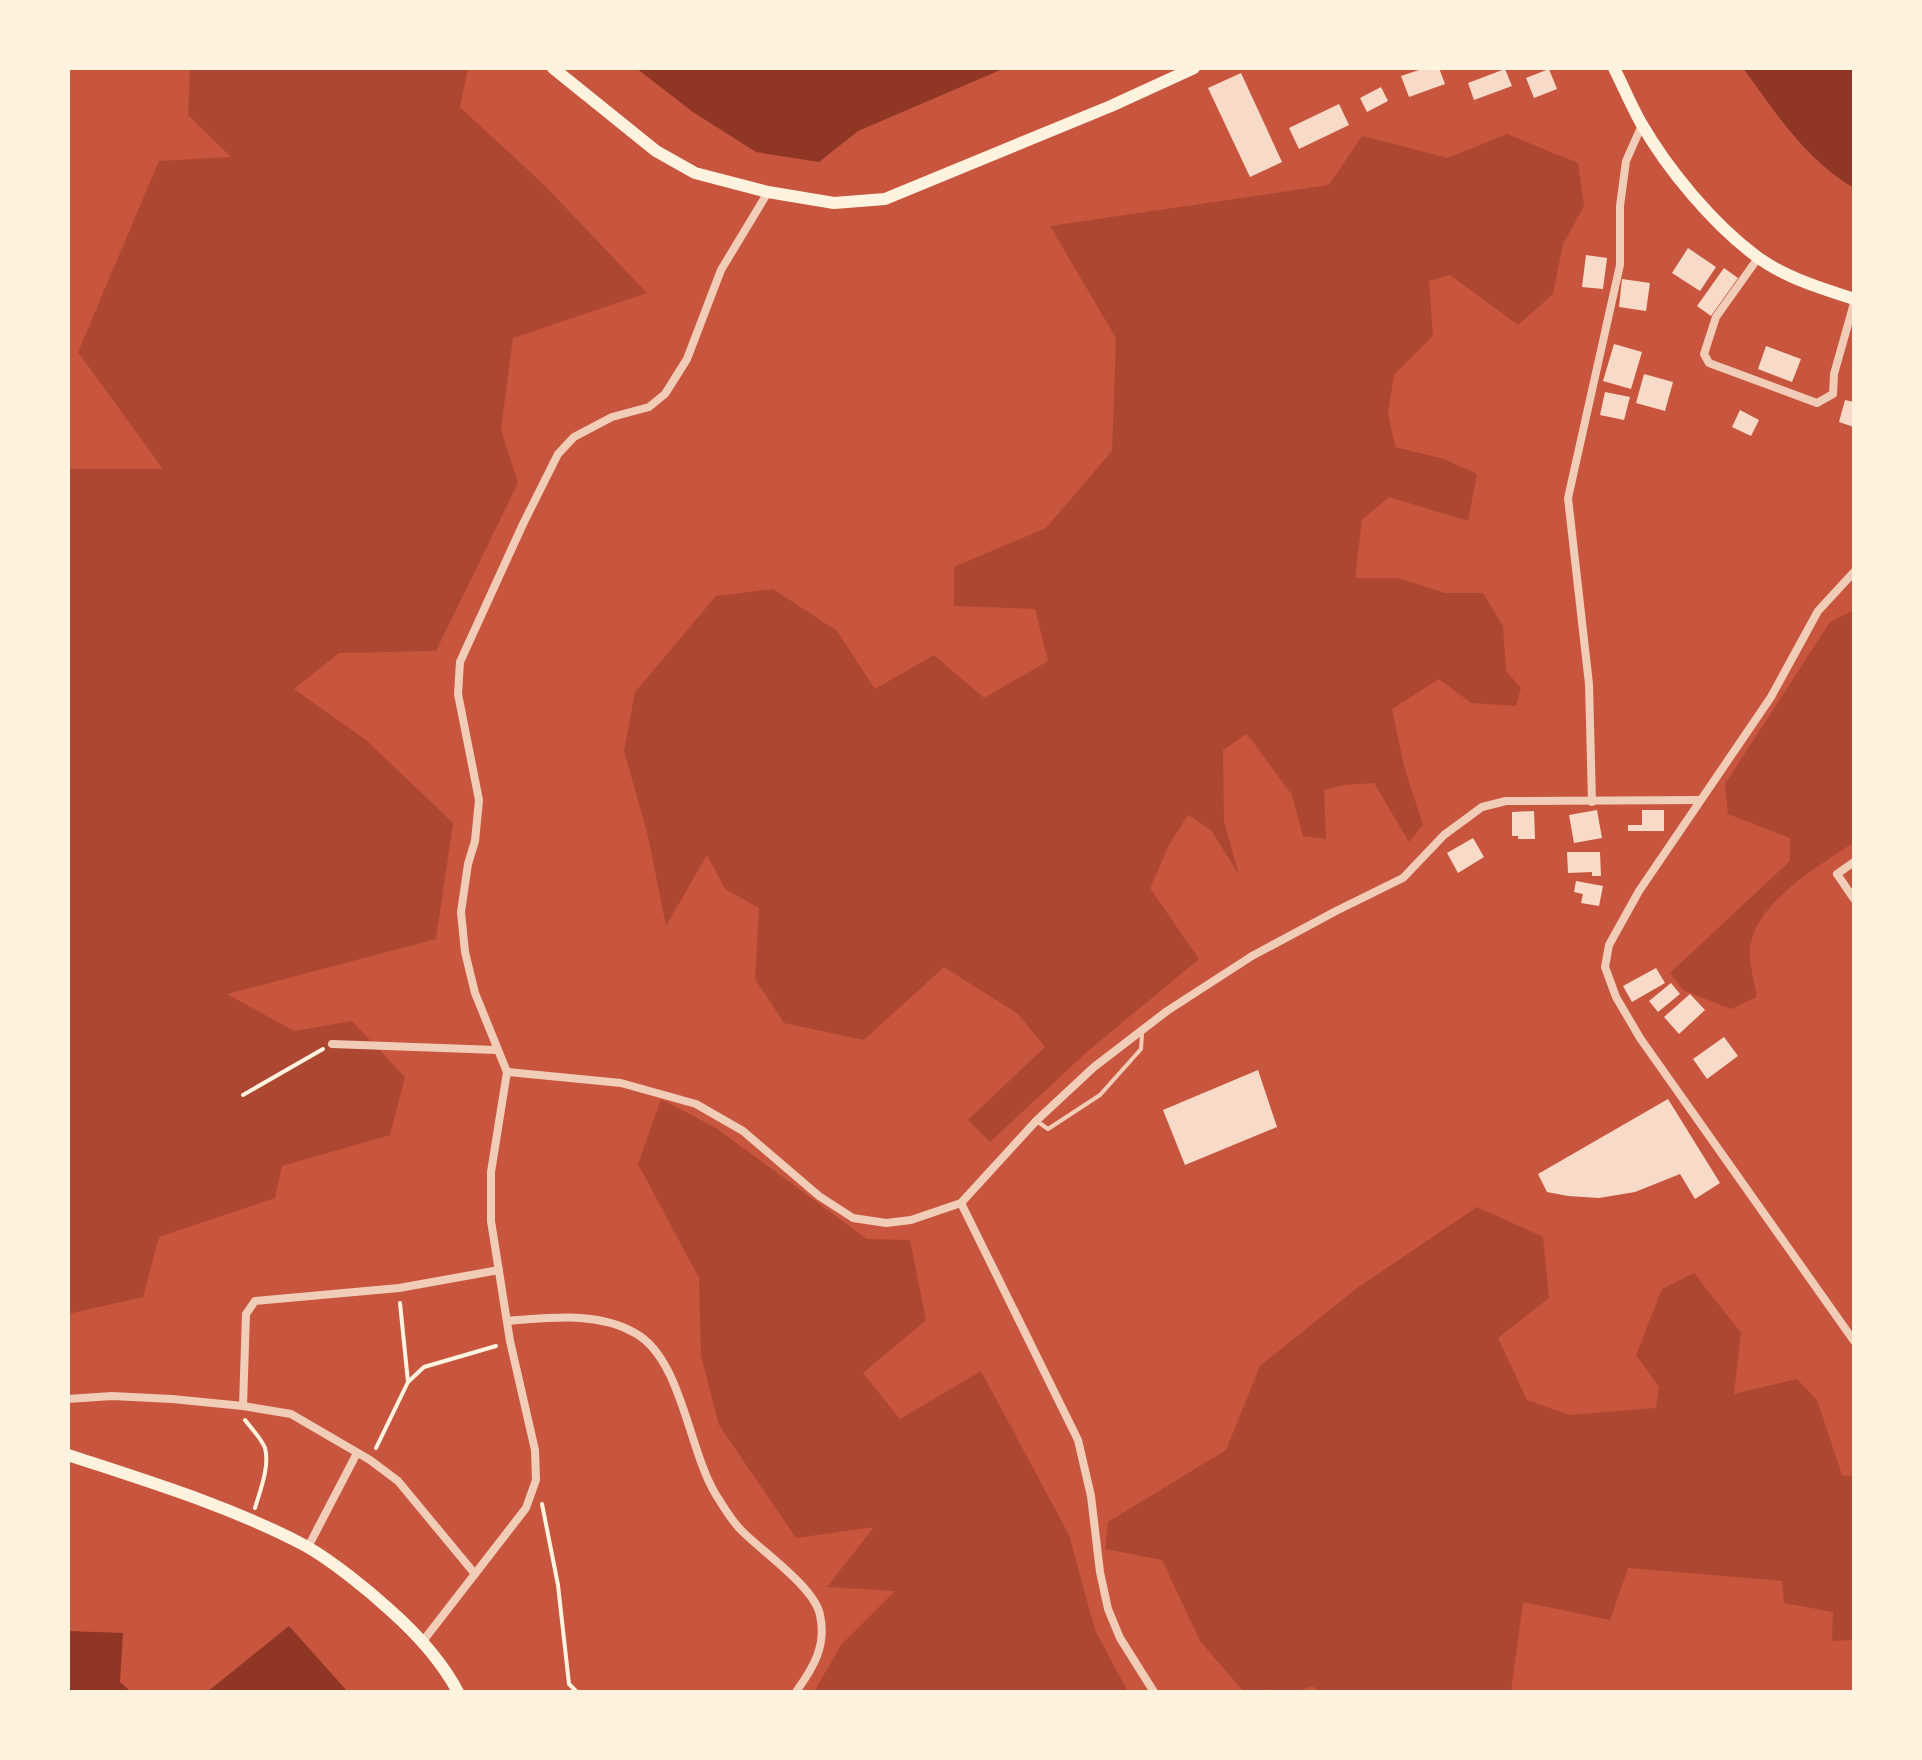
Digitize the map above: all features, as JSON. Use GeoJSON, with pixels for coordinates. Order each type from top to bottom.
{"type":"FeatureCollection","features":[{"type":"Feature","properties":{"kind":"main road"},"geometry":{"type":"LineString","coordinates":[[553,68],[656,150],[694,173],[768,192],[834,203],[885,199],[1194,68]]}},
{"type":"Feature","properties":{"kind":"main road"},"geometry":{"type":"LineString","coordinates":[[1614,68],[1642,124],[1670,167],[1718,223],[1758,258],[1802,282],[1854,301]]}},
{"type":"Feature","properties":{"kind":"main road"},"geometry":{"type":"LineString","coordinates":[[68,1455],[252,1520],[308,1547],[376,1598],[423,1641],[458,1692]]}},
{"type":"Feature","properties":{"kind":"street"},"geometry":{"type":"LineString","coordinates":[[1592,802],[1589,684],[1568,498],[1620,265],[1620,206],[1626,161],[1642,124]]}},
{"type":"Feature","properties":{"kind":"street"},"geometry":{"type":"LineString","coordinates":[[423,1641],[526,1508],[536,1480],[535,1450],[510,1341],[491,1221],[491,1172],[507,1072],[475,993],[461,912],[479,800],[458,694],[460,662],[558,454],[574,437],[612,417],[648,407],[665,394],[688,359],[721,270],[768,192]]}},
{"type":"Feature","properties":{"kind":"street"},"geometry":{"type":"LineString","coordinates":[[1758,258],[1716,317],[1704,354],[1708,363],[1817,404],[1833,394],[1834,374],[1854,301]]}},
{"type":"Feature","properties":{"kind":"street"},"geometry":{"type":"LineString","coordinates":[[1854,572],[1818,611],[1771,697],[1639,891],[1609,944],[1604,967],[1640,1038],[1854,1341]]}},
{"type":"Feature","properties":{"kind":"street"},"geometry":{"type":"LineString","coordinates":[[507,1072],[621,1083],[696,1104],[743,1131],[818,1196],[854,1218],[886,1223],[911,1220],[961,1203],[1036,1121],[1094,1067],[1166,1011],[1252,956],[1403,878],[1444,836],[1482,806],[1506,801],[1700,800]]}},
{"type":"Feature","properties":{"kind":"street"},"geometry":{"type":"LineString","coordinates":[[1854,862],[1837,874],[1854,899]]}},
{"type":"Feature","properties":{"kind":"street"},"geometry":{"type":"LineString","coordinates":[[332,1044],[497,1050]]}},
{"type":"Feature","properties":{"kind":"street"},"geometry":{"type":"LineString","coordinates":[[961,1203],[1078,1440],[1092,1496],[1108,1609],[1120,1638],[1154,1692]]}},
{"type":"Feature","properties":{"kind":"street"},"geometry":{"type":"LineString","coordinates":[[244,1406],[246,1314],[256,1302],[399,1288],[499,1270]]}},
{"type":"Feature","properties":{"kind":"street"},"geometry":{"type":"LineString","coordinates":[[507,1321],[570,1317],[604,1321],[636,1333],[658,1353],[670,1373],[702,1470],[716,1495],[739,1529],[802,1586],[820,1611],[822,1642],[814,1666],[796,1692]]}},
{"type":"Feature","properties":{"kind":"street"},"geometry":{"type":"LineString","coordinates":[[68,1399],[112,1396],[244,1406],[291,1414],[370,1460],[398,1482],[475,1574]]}},
{"type":"Feature","properties":{"kind":"street"},"geometry":{"type":"LineString","coordinates":[[308,1547],[356,1453]]}},
{"type":"Feature","properties":{"kind":"lane"},"geometry":{"type":"LineString","coordinates":[[1036,1121],[1048,1128],[1100,1095],[1141,1049],[1142,1030]]}},
{"type":"Feature","properties":{"kind":"path"},"geometry":{"type":"LineString","coordinates":[[243,1095],[332,1044]]}},
{"type":"Feature","properties":{"kind":"path"},"geometry":{"type":"LineString","coordinates":[[399,1288],[408,1382]]}},
{"type":"Feature","properties":{"kind":"path"},"geometry":{"type":"LineString","coordinates":[[370,1460],[408,1382],[424,1368],[510,1341]]}},
{"type":"Feature","properties":{"kind":"path"},"geometry":{"type":"LineString","coordinates":[[244,1406],[242,1417],[264,1446],[266,1457],[252,1520]]}},
{"type":"Feature","properties":{"kind":"path"},"geometry":{"type":"LineString","coordinates":[[536,1480],[558,1585],[569,1684],[577,1692]]}},
{"type":"Feature","properties":{"kind":"shaded area"},"geometry":{"type":"Polygon","coordinates":[[[190,68],[468,68],[460,107],[544,185],[647,293],[513,338],[501,430],[518,483],[436,651],[339,653],[294,689],[366,740],[453,823],[436,939],[227,994],[294,1031],[352,1021],[405,1077],[390,1135],[282,1166],[275,1198],[159,1237],[143,1297],[68,1314],[68,469],[163,469],[78,352],[159,161],[231,157],[188,115],[190,68]]]}},
{"type":"Feature","properties":{"kind":"shaded area"},"geometry":{"type":"Polygon","coordinates":[[[636,68],[1005,68],[858,131],[819,162],[756,152],[693,112],[636,68]]]}},
{"type":"Feature","properties":{"kind":"shaded area"},"geometry":{"type":"Polygon","coordinates":[[[1743,68],[1854,68],[1854,188],[1806,149],[1743,68]]]}},
{"type":"Feature","properties":{"kind":"shaded area"},"geometry":{"type":"Polygon","coordinates":[[[1507,134],[1578,163],[1584,206],[1563,244],[1553,294],[1518,325],[1450,275],[1429,281],[1433,336],[1394,375],[1388,412],[1395,447],[1444,459],[1477,474],[1468,521],[1389,497],[1362,520],[1355,578],[1398,578],[1445,593],[1483,593],[1503,626],[1506,671],[1521,688],[1516,706],[1471,703],[1439,679],[1392,709],[1404,766],[1423,825],[1409,842],[1374,783],[1324,790],[1326,839],[1303,836],[1292,795],[1247,734],[1223,750],[1224,821],[1239,875],[1211,830],[1188,815],[1170,843],[1150,888],[1199,959],[1088,1051],[990,1142],[968,1120],[1045,1047],[1018,1014],[944,967],[864,1040],[784,1023],[755,979],[759,908],[725,889],[707,855],[666,926],[648,836],[624,751],[635,692],[716,596],[773,589],[837,631],[875,689],[934,655],[984,698],[1048,661],[1035,609],[954,606],[954,567],[1046,528],[1112,451],[1116,338],[1050,226],[1329,185],[1362,136],[1448,158],[1507,134]]]}},
{"type":"Feature","properties":{"kind":"shaded area"},"geometry":{"type":"Polygon","coordinates":[[[1854,610],[1854,842],[1787,890],[1759,922],[1750,959],[1757,997],[1731,1009],[1683,990],[1670,973],[1790,861],[1790,838],[1728,814],[1725,784],[1830,622],[1854,610]]]}},
{"type":"Feature","properties":{"kind":"shaded area"},"geometry":{"type":"Polygon","coordinates":[[[661,1099],[716,1128],[867,1239],[910,1240],[926,1320],[863,1373],[900,1419],[981,1371],[1069,1535],[1095,1630],[1128,1692],[814,1692],[841,1645],[895,1591],[827,1587],[874,1527],[796,1538],[719,1425],[701,1356],[699,1278],[638,1164],[661,1099]]]}},
{"type":"Feature","properties":{"kind":"shaded area"},"geometry":{"type":"Polygon","coordinates":[[[1477,1207],[1543,1237],[1549,1298],[1498,1338],[1527,1400],[1570,1415],[1656,1408],[1659,1387],[1636,1355],[1662,1289],[1694,1273],[1741,1333],[1734,1394],[1797,1379],[1817,1400],[1842,1475],[1854,1477],[1854,1640],[1832,1641],[1833,1612],[1784,1603],[1782,1581],[1628,1568],[1610,1620],[1523,1602],[1511,1692],[1320,1692],[1312,1686],[1297,1692],[1244,1692],[1200,1641],[1162,1560],[1105,1549],[1108,1522],[1226,1450],[1260,1366],[1357,1288],[1477,1207]]]}},
{"type":"Feature","properties":{"kind":"shaded area"},"geometry":{"type":"Polygon","coordinates":[[[289,1626],[348,1692],[207,1692],[289,1626]]]}},
{"type":"Feature","properties":{"kind":"shaded area"},"geometry":{"type":"Polygon","coordinates":[[[68,1631],[123,1633],[120,1682],[131,1692],[68,1692],[68,1631]]]}},
{"type":"Feature","properties":{"kind":"building"},"geometry":{"type":"Polygon","coordinates":[[[1439,68],[1445,84],[1409,97],[1401,76],[1439,68]]]}},
{"type":"Feature","properties":{"kind":"building"},"geometry":{"type":"Polygon","coordinates":[[[1505,69],[1512,86],[1474,100],[1468,83],[1505,69]]]}},
{"type":"Feature","properties":{"kind":"building"},"geometry":{"type":"Polygon","coordinates":[[[1549,69],[1557,89],[1534,98],[1526,78],[1549,69]]]}},
{"type":"Feature","properties":{"kind":"building"},"geometry":{"type":"Polygon","coordinates":[[[1241,73],[1282,162],[1250,177],[1208,88],[1241,73]]]}},
{"type":"Feature","properties":{"kind":"building"},"geometry":{"type":"Polygon","coordinates":[[[1381,87],[1388,101],[1367,112],[1360,98],[1381,87]]]}},
{"type":"Feature","properties":{"kind":"building"},"geometry":{"type":"Polygon","coordinates":[[[1339,104],[1349,125],[1299,149],[1289,128],[1339,104]]]}},
{"type":"Feature","properties":{"kind":"building"},"geometry":{"type":"Polygon","coordinates":[[[1688,248],[1716,267],[1700,291],[1672,273],[1688,248]]]}},
{"type":"Feature","properties":{"kind":"building"},"geometry":{"type":"Polygon","coordinates":[[[1586,255],[1607,258],[1603,289],[1582,287],[1586,255]]]}},
{"type":"Feature","properties":{"kind":"building"},"geometry":{"type":"Polygon","coordinates":[[[1724,268],[1738,278],[1711,316],[1697,306],[1724,268]]]}},
{"type":"Feature","properties":{"kind":"building"},"geometry":{"type":"Polygon","coordinates":[[[1622,279],[1650,283],[1646,311],[1619,307],[1622,279]]]}},
{"type":"Feature","properties":{"kind":"building"},"geometry":{"type":"Polygon","coordinates":[[[1614,344],[1642,352],[1631,389],[1603,381],[1614,344]]]}},
{"type":"Feature","properties":{"kind":"building"},"geometry":{"type":"Polygon","coordinates":[[[1766,346],[1801,359],[1792,382],[1758,369],[1766,346]]]}},
{"type":"Feature","properties":{"kind":"building"},"geometry":{"type":"Polygon","coordinates":[[[1644,374],[1673,382],[1665,411],[1636,403],[1644,374]]]}},
{"type":"Feature","properties":{"kind":"building"},"geometry":{"type":"Polygon","coordinates":[[[1605,392],[1630,397],[1624,420],[1600,415],[1605,392]]]}},
{"type":"Feature","properties":{"kind":"building"},"geometry":{"type":"Polygon","coordinates":[[[1845,400],[1854,402],[1854,427],[1839,422],[1845,400]]]}},
{"type":"Feature","properties":{"kind":"building"},"geometry":{"type":"Polygon","coordinates":[[[1740,410],[1759,420],[1751,436],[1732,427],[1740,410]]]}},
{"type":"Feature","properties":{"kind":"building"},"geometry":{"type":"Polygon","coordinates":[[[1597,810],[1602,838],[1574,843],[1569,815],[1597,810]]]}},
{"type":"Feature","properties":{"kind":"building"},"geometry":{"type":"Polygon","coordinates":[[[1642,810],[1664,810],[1664,831],[1628,831],[1628,825],[1642,825],[1642,810]]]}},
{"type":"Feature","properties":{"kind":"building"},"geometry":{"type":"Polygon","coordinates":[[[1534,811],[1535,839],[1512,836],[1512,812],[1534,811]]]}},
{"type":"Feature","properties":{"kind":"building"},"geometry":{"type":"Polygon","coordinates":[[[1473,838],[1484,857],[1458,873],[1447,853],[1473,838]]]}},
{"type":"Feature","properties":{"kind":"building"},"geometry":{"type":"Polygon","coordinates":[[[1567,852],[1600,852],[1601,876],[1592,876],[1592,872],[1568,873],[1567,852]]]}},
{"type":"Feature","properties":{"kind":"building"},"geometry":{"type":"Polygon","coordinates":[[[1576,881],[1603,886],[1599,906],[1581,903],[1583,894],[1574,892],[1576,881]]]}},
{"type":"Feature","properties":{"kind":"building"},"geometry":{"type":"Polygon","coordinates":[[[1656,968],[1665,983],[1632,1002],[1623,986],[1656,968]]]}},
{"type":"Feature","properties":{"kind":"building"},"geometry":{"type":"Polygon","coordinates":[[[1671,983],[1680,994],[1658,1012],[1649,1001],[1671,983]]]}},
{"type":"Feature","properties":{"kind":"building"},"geometry":{"type":"Polygon","coordinates":[[[1690,994],[1705,1010],[1679,1034],[1664,1017],[1690,994]]]}},
{"type":"Feature","properties":{"kind":"building"},"geometry":{"type":"Polygon","coordinates":[[[1724,1037],[1738,1056],[1707,1079],[1693,1059],[1724,1037]]]}},
{"type":"Feature","properties":{"kind":"building"},"geometry":{"type":"Polygon","coordinates":[[[1258,1070],[1277,1127],[1185,1165],[1163,1110],[1258,1070]]]}},
{"type":"Feature","properties":{"kind":"building"},"geometry":{"type":"Polygon","coordinates":[[[1668,1099],[1720,1183],[1695,1199],[1680,1174],[1635,1192],[1599,1198],[1547,1192],[1538,1174],[1668,1099]]]}}]}
